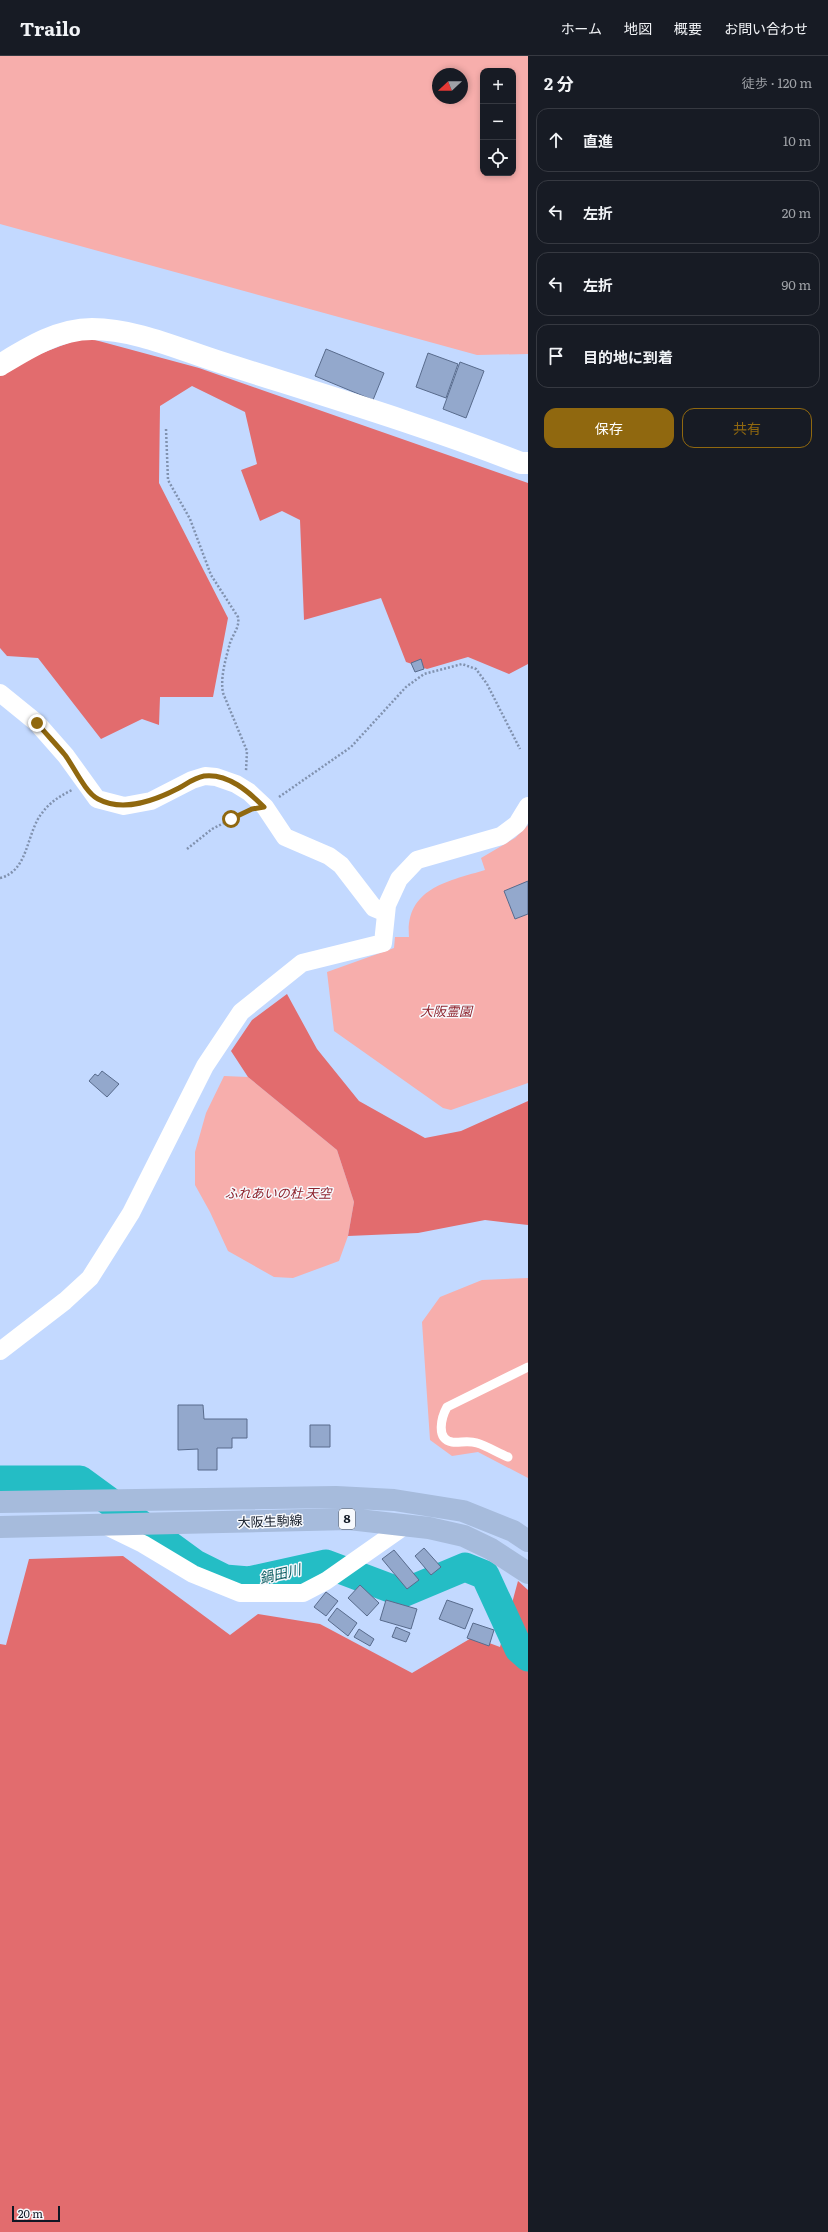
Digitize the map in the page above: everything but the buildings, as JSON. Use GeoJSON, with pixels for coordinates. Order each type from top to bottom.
{"type":"FeatureCollection","features":[{"type":"Feature","properties":{"kind":"main road","name":"大阪生駒線"},"geometry":{"type":"LineString","coordinates":[[0,1502],[95,1502],[336,1497],[394,1500],[463,1511],[513,1531],[528,1541]]}},
{"type":"Feature","properties":{"kind":"main road","name":"大阪生駒線"},"geometry":{"type":"LineString","coordinates":[[0,1527],[154,1525],[349,1518],[406,1525],[464,1536],[491,1549],[528,1573]]}},
{"type":"Feature","properties":{"kind":"street"},"geometry":{"type":"LineString","coordinates":[[0,365],[33,344],[64,333],[91,329],[132,334],[349,403],[521,463],[528,463]]}},
{"type":"Feature","properties":{"kind":"street"},"geometry":{"type":"LineString","coordinates":[[0,693],[37,723],[66,756],[85,785],[97,798],[124,806],[151,801],[192,780],[205,776],[216,777],[239,786],[249,792],[264,807],[285,837],[329,856],[341,865],[374,908],[386,913]]}},
{"type":"Feature","properties":{"kind":"street"},"geometry":{"type":"LineString","coordinates":[[0,1350],[65,1302],[90,1278],[131,1213],[205,1066],[241,1012],[302,963],[383,943],[387,905],[399,879],[417,860],[501,836],[516,824],[528,806]]}},
{"type":"Feature","properties":{"kind":"street"},"geometry":{"type":"LineString","coordinates":[[114,1525],[193,1574],[240,1593],[304,1593],[326,1581],[406,1525]]}},
{"type":"Feature","properties":{"kind":"lane"},"geometry":{"type":"LineString","coordinates":[[508,1457],[476,1443],[450,1442],[445,1437],[441,1427],[442,1416],[447,1407],[528,1367]]}},
{"type":"Feature","properties":{"kind":"path"},"geometry":{"type":"LineString","coordinates":[[166,429],[168,480],[190,518],[211,575],[238,617],[239,624],[230,644],[221,683],[223,693],[247,751],[246,776],[239,786]]}},
{"type":"Feature","properties":{"kind":"path"},"geometry":{"type":"LineString","coordinates":[[187,849],[212,829],[252,809],[264,807],[351,747],[406,687],[424,674],[462,664],[476,669],[487,684],[520,749]]}},
{"type":"Feature","properties":{"kind":"path"},"geometry":{"type":"LineString","coordinates":[[0,878],[9,876],[16,870],[23,859],[30,834],[42,813],[56,799],[85,785]]}},
{"type":"Feature","properties":{"kind":"green space"},"geometry":{"type":"Polygon","coordinates":[[[0,56],[528,56],[528,354],[477,355],[0,224],[0,56]]]}},
{"type":"Feature","properties":{"kind":"green space","name":"大阪霊園"},"geometry":{"type":"Polygon","coordinates":[[[528,825],[528,1083],[451,1110],[443,1108],[334,1031],[327,972],[394,948],[395,937],[409,937],[410,921],[414,907],[422,897],[432,889],[444,883],[485,870],[481,858],[515,838],[528,825]]]}},
{"type":"Feature","properties":{"kind":"green space","name":"ふれあいの杜 天空"},"geometry":{"type":"Polygon","coordinates":[[[224,1076],[248,1077],[337,1150],[354,1202],[348,1236],[339,1261],[293,1278],[274,1277],[228,1251],[210,1212],[195,1185],[195,1152],[206,1113],[224,1076]]]}},
{"type":"Feature","properties":{"kind":"green space"},"geometry":{"type":"Polygon","coordinates":[[[528,1278],[528,1478],[478,1452],[452,1456],[430,1440],[422,1322],[440,1297],[482,1280],[528,1278]]]}},
{"type":"Feature","properties":{"kind":"shaded area"},"geometry":{"type":"Polygon","coordinates":[[[84,337],[199,368],[528,483],[528,664],[509,674],[468,657],[427,669],[406,662],[381,598],[304,620],[300,520],[282,511],[260,521],[241,470],[257,464],[245,412],[192,386],[160,406],[159,483],[228,618],[213,697],[160,697],[159,725],[142,719],[101,739],[38,658],[7,656],[0,648],[0,375],[19,362],[84,337]]]}},
{"type":"Feature","properties":{"kind":"shaded area"},"geometry":{"type":"Polygon","coordinates":[[[287,994],[317,1049],[359,1101],[425,1138],[461,1131],[528,1101],[528,1225],[485,1220],[418,1233],[348,1236],[354,1202],[337,1150],[248,1077],[231,1051],[252,1020],[287,994]]]}},
{"type":"Feature","properties":{"kind":"shaded area"},"geometry":{"type":"Polygon","coordinates":[[[123,1556],[230,1635],[258,1614],[320,1624],[412,1673],[473,1637],[500,1647],[518,1581],[528,1590],[528,2232],[0,2232],[0,1644],[6,1645],[29,1559],[123,1556]]]}},
{"type":"Feature","properties":{"kind":"waterway","name":"鍋田川"},"geometry":{"type":"LineString","coordinates":[[0,1480],[80,1480],[195,1564],[225,1579],[249,1581],[326,1564],[403,1593],[465,1567],[485,1575],[519,1649],[528,1657]]}},
{"type":"Feature","properties":{"kind":"route"},"geometry":{"type":"LineString","coordinates":[[37,723],[66,756],[85,785],[97,798],[124,806],[151,801],[192,780],[205,776],[216,777],[236,784],[249,792],[264,807],[252,809],[231,819]]}}]}
